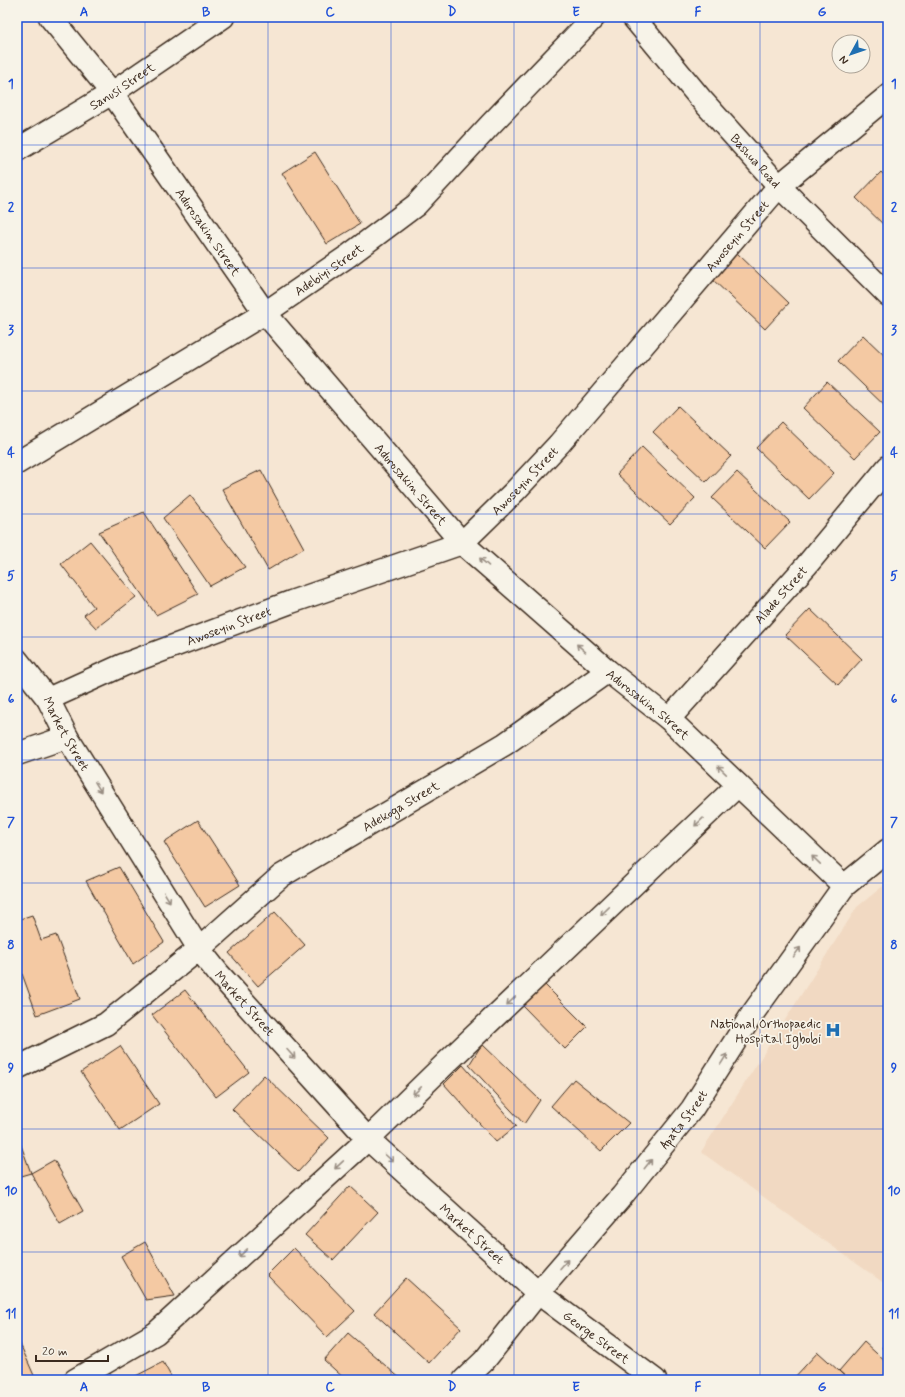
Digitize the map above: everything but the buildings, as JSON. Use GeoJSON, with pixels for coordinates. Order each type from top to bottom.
{"type":"FeatureCollection","features":[{"type":"Feature","properties":{"kind":"street","name":"Adurosakin Street"},"geometry":{"type":"LineString","coordinates":[[50,17],[112,94],[265,313],[462,543],[608,671],[669,719],[844,886]]}},
{"type":"Feature","properties":{"kind":"street","name":"Sanusi Street"},"geometry":{"type":"LineString","coordinates":[[17,150],[112,94],[223,17]]}},
{"type":"Feature","properties":{"kind":"street","name":"Adebiyi Street"},"geometry":{"type":"LineString","coordinates":[[17,463],[265,313],[348,256],[416,205],[491,124],[594,17]]}},
{"type":"Feature","properties":{"kind":"street","name":"Bashua Road"},"geometry":{"type":"LineString","coordinates":[[633,17],[700,98],[779,186],[888,295]]}},
{"type":"Feature","properties":{"kind":"street","name":"Awoseyin Street"},"geometry":{"type":"LineString","coordinates":[[48,699],[123,665],[291,602],[462,543],[516,491],[559,444],[779,186],[888,96]]}},
{"type":"Feature","properties":{"kind":"street","name":"Alade Street"},"geometry":{"type":"LineString","coordinates":[[669,719],[806,566],[888,467]]}},
{"type":"Feature","properties":{"kind":"street","name":"Market Street"},"geometry":{"type":"LineString","coordinates":[[17,660],[48,699],[67,736],[199,949],[218,974],[368,1139],[538,1293]]}},
{"type":"Feature","properties":{"kind":"street","name":"Adekoga Street"},"geometry":{"type":"LineString","coordinates":[[17,1068],[106,1024],[199,949],[281,876],[505,744],[608,671]]}},
{"type":"Feature","properties":{"kind":"street"},"geometry":{"type":"LineString","coordinates":[[17,754],[67,736]]}},
{"type":"Feature","properties":{"kind":"street"},"geometry":{"type":"LineString","coordinates":[[75,1380],[156,1333],[368,1139],[738,785]]}},
{"type":"Feature","properties":{"kind":"street","name":"Apata Street"},"geometry":{"type":"LineString","coordinates":[[464,1380],[484,1361],[538,1293],[622,1196],[692,1109],[753,1013],[844,886],[888,850]]}},
{"type":"Feature","properties":{"kind":"street","name":"George Street"},"geometry":{"type":"LineString","coordinates":[[538,1293],[655,1380]]}},
{"type":"Feature","properties":{"kind":"shaded area","name":"National Orthopaedic Hospital Igbobi"},"geometry":{"type":"Polygon","coordinates":[[[888,882],[888,1286],[701,1152],[857,907],[888,882]]]}},
{"type":"Feature","properties":{"kind":"place","name":"National Orthopaedic Hospital Igbobi"},"geometry":{"type":"Point","coordinates":[833,1030]}}]}
